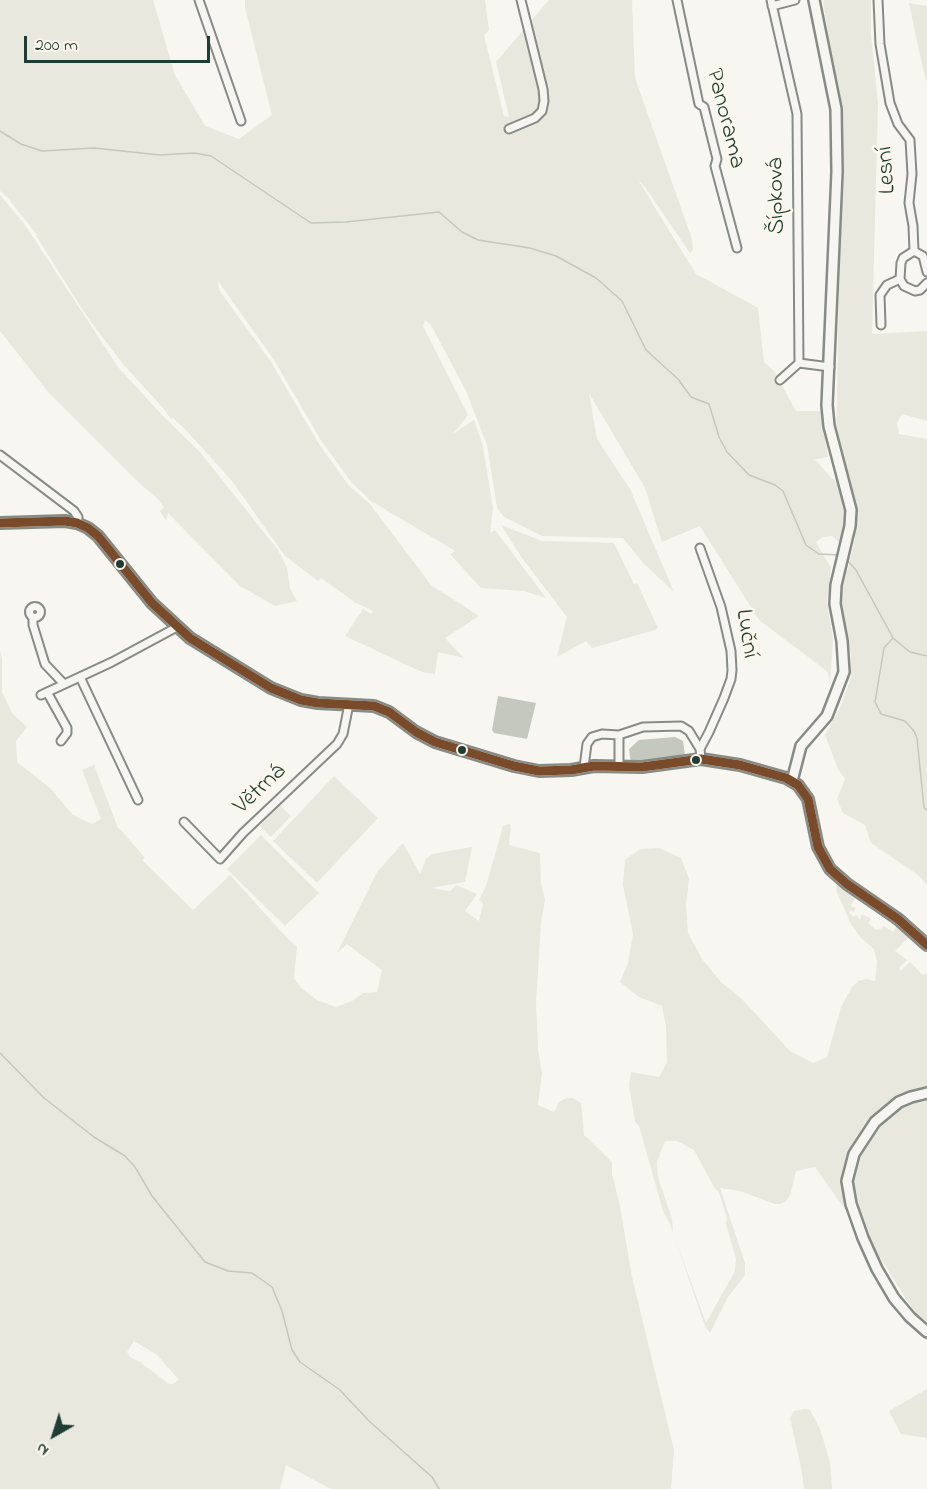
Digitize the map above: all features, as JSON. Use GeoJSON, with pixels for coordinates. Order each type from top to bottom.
{"type":"FeatureCollection","features":[{"type":"Feature","properties":{"kind":"street"},"geometry":{"type":"LineString","coordinates":[[509,129],[535,118],[542,111],[544,101],[521,0]]}},
{"type":"Feature","properties":{"kind":"street","name":"Panorama"},"geometry":{"type":"LineString","coordinates":[[677,0],[699,104],[704,107],[717,159],[715,166],[737,248]]}},
{"type":"Feature","properties":{"kind":"street"},"geometry":{"type":"LineString","coordinates":[[771,3],[795,0]]}},
{"type":"Feature","properties":{"kind":"street"},"geometry":{"type":"LineString","coordinates":[[792,781],[801,746],[827,716],[844,672],[842,641],[835,604],[836,585],[850,526],[851,510],[829,426],[827,405],[837,172],[836,109],[814,0]]}},
{"type":"Feature","properties":{"kind":"street","name":"Lesní"},"geometry":{"type":"LineString","coordinates":[[878,0],[880,44],[890,103],[897,124],[910,140],[912,174],[909,203],[914,251]]}},
{"type":"Feature","properties":{"kind":"street"},"geometry":{"type":"LineString","coordinates":[[200,1],[241,121]]}},
{"type":"Feature","properties":{"kind":"street","name":"Šípková"},"geometry":{"type":"LineString","coordinates":[[771,3],[797,114],[799,363]]}},
{"type":"Feature","properties":{"kind":"street"},"geometry":{"type":"LineString","coordinates":[[927,272],[923,256],[914,251],[903,258],[900,279],[904,286],[920,291],[927,283]]}},
{"type":"Feature","properties":{"kind":"street"},"geometry":{"type":"LineString","coordinates":[[881,325],[880,295],[887,285],[900,279]]}},
{"type":"Feature","properties":{"kind":"street"},"geometry":{"type":"LineString","coordinates":[[780,380],[799,363],[830,367]]}},
{"type":"Feature","properties":{"kind":"street"},"geometry":{"type":"LineString","coordinates":[[0,455],[76,513],[78,517],[76,523]]}},
{"type":"Feature","properties":{"kind":"street"},"geometry":{"type":"LineString","coordinates":[[0,523],[59,521],[76,523],[88,528],[98,536],[152,603],[177,627],[206,649],[279,691],[309,701],[367,704],[383,708],[435,742],[514,766],[539,771],[571,770],[584,767],[642,767],[700,754],[792,781],[798,785],[808,799],[816,841],[830,869],[846,884],[898,919],[927,945]]}},
{"type":"Feature","properties":{"kind":"street","name":"Luční"},"geometry":{"type":"LineString","coordinates":[[700,548],[721,607],[731,651],[732,670],[724,698],[700,754]]}},
{"type":"Feature","properties":{"kind":"street"},"geometry":{"type":"LineString","coordinates":[[33,617],[33,626],[45,664],[64,684]]}},
{"type":"Feature","properties":{"kind":"street"},"geometry":{"type":"LineString","coordinates":[[61,741],[67,733],[67,728],[44,693],[111,662],[177,627]]}},
{"type":"Feature","properties":{"kind":"street"},"geometry":{"type":"LineString","coordinates":[[80,677],[138,800]]}},
{"type":"Feature","properties":{"kind":"street","name":"Větrná"},"geometry":{"type":"LineString","coordinates":[[184,822],[220,859],[243,833],[338,744],[343,734],[349,704]]}},
{"type":"Feature","properties":{"kind":"street"},"geometry":{"type":"LineString","coordinates":[[584,767],[587,744],[592,738],[602,734],[619,735],[643,727],[677,726],[689,731],[700,754]]}},
{"type":"Feature","properties":{"kind":"street"},"geometry":{"type":"LineString","coordinates":[[619,735],[619,766]]}},
{"type":"Feature","properties":{"kind":"street"},"geometry":{"type":"LineString","coordinates":[[927,1093],[899,1102],[875,1122],[854,1154],[847,1181],[851,1204],[877,1269],[894,1298],[927,1332]]}},
{"type":"Feature","properties":{"kind":"shaded area"},"geometry":{"type":"Polygon","coordinates":[[[0,0],[153,0],[175,75],[205,126],[239,139],[272,115],[245,0],[485,0],[489,30],[484,35],[504,116],[509,117],[496,62],[549,0],[632,0],[635,78],[692,239],[693,250],[690,253],[638,180],[696,274],[758,308],[764,362],[774,371],[796,411],[821,411],[828,457],[812,460],[817,461],[830,477],[838,482],[846,517],[841,544],[832,536],[823,537],[816,542],[831,568],[827,602],[833,639],[830,685],[828,672],[759,620],[700,526],[662,542],[645,488],[589,393],[597,439],[630,489],[674,592],[644,564],[623,538],[542,536],[504,517],[497,508],[487,445],[466,391],[431,325],[425,320],[423,326],[468,415],[453,434],[474,420],[483,446],[493,508],[490,533],[495,530],[546,598],[524,591],[481,588],[450,554],[455,551],[371,501],[352,483],[322,442],[274,360],[218,281],[219,290],[271,362],[319,444],[349,486],[370,504],[431,585],[479,616],[445,638],[464,658],[438,652],[435,674],[425,673],[345,636],[363,609],[371,614],[373,611],[356,603],[321,578],[318,581],[285,556],[232,481],[184,428],[173,418],[171,419],[122,363],[86,315],[35,234],[38,236],[0,191],[0,0]]]}},
{"type":"Feature","properties":{"kind":"shaded area"},"geometry":{"type":"Polygon","coordinates":[[[823,0],[871,0],[871,35],[878,104],[872,334],[927,331],[927,421],[902,414],[897,423],[899,434],[927,439],[927,885],[918,875],[871,843],[865,825],[843,813],[837,799],[845,779],[838,769],[825,735],[842,704],[851,677],[851,653],[840,608],[840,595],[843,576],[848,569],[855,539],[850,481],[836,448],[842,126],[823,0]]]}},
{"type":"Feature","properties":{"kind":"shaded area"},"geometry":{"type":"Polygon","coordinates":[[[909,3],[927,6],[927,84],[919,51],[909,3]]]}},
{"type":"Feature","properties":{"kind":"shaded area"},"geometry":{"type":"Polygon","coordinates":[[[0,195],[25,225],[118,367],[199,451],[278,550],[287,568],[290,589],[297,601],[275,606],[240,586],[168,513],[166,521],[160,511],[164,508],[158,499],[49,393],[0,331],[0,195]]]}},
{"type":"Feature","properties":{"kind":"shaded area"},"geometry":{"type":"Polygon","coordinates":[[[501,525],[542,541],[614,543],[634,584],[637,583],[658,628],[592,648],[586,641],[557,657],[567,617],[522,558],[501,525]]]}},
{"type":"Feature","properties":{"kind":"shaded area"},"geometry":{"type":"Polygon","coordinates":[[[0,650],[2,692],[12,713],[27,727],[16,741],[17,762],[50,788],[73,815],[92,824],[101,819],[82,770],[94,765],[118,828],[145,858],[142,860],[193,910],[230,875],[297,946],[294,978],[301,988],[317,1000],[336,1007],[352,1001],[363,993],[377,992],[382,970],[347,944],[337,953],[377,872],[403,843],[420,874],[426,859],[432,854],[472,847],[465,882],[431,888],[450,891],[456,885],[477,894],[465,911],[479,921],[483,903],[479,900],[486,886],[503,826],[511,825],[509,845],[540,853],[541,884],[545,899],[541,923],[536,1002],[538,1049],[542,1073],[538,1105],[554,1112],[559,1102],[566,1098],[572,1098],[581,1103],[584,1135],[612,1162],[612,1174],[632,1277],[674,1450],[671,1489],[331,1489],[286,1465],[280,1489],[0,1489],[0,650]],[[134,1341],[127,1352],[130,1357],[169,1384],[179,1380],[157,1355],[134,1341]]]}},
{"type":"Feature","properties":{"kind":"shaded area"},"geometry":{"type":"Polygon","coordinates":[[[498,696],[536,703],[527,739],[494,733],[492,730],[498,696]]]}},
{"type":"Feature","properties":{"kind":"shaded area"},"geometry":{"type":"Polygon","coordinates":[[[675,737],[683,741],[685,755],[631,764],[629,749],[639,740],[675,737]]]}},
{"type":"Feature","properties":{"kind":"shaded area"},"geometry":{"type":"Polygon","coordinates":[[[334,776],[378,818],[317,883],[273,841],[334,776]]]}},
{"type":"Feature","properties":{"kind":"shaded area"},"geometry":{"type":"Polygon","coordinates":[[[280,805],[291,816],[271,837],[260,826],[280,805]]]}},
{"type":"Feature","properties":{"kind":"shaded area"},"geometry":{"type":"Polygon","coordinates":[[[261,835],[319,893],[285,926],[227,869],[261,835]]]}},
{"type":"Feature","properties":{"kind":"shaded area"},"geometry":{"type":"Polygon","coordinates":[[[659,848],[681,858],[689,879],[686,905],[688,933],[702,959],[721,982],[741,998],[790,1051],[813,1063],[827,1057],[841,1007],[852,987],[858,981],[866,979],[875,981],[877,962],[874,949],[861,938],[851,924],[836,890],[837,883],[866,902],[864,904],[855,898],[851,906],[856,908],[849,913],[854,917],[856,915],[860,920],[862,914],[871,919],[868,923],[875,929],[879,930],[884,926],[893,932],[898,925],[889,916],[911,935],[895,951],[907,960],[899,968],[900,971],[910,962],[923,975],[927,973],[927,1089],[873,1120],[863,1132],[850,1152],[847,1212],[815,1167],[796,1171],[790,1195],[781,1204],[775,1204],[740,1191],[720,1188],[745,1263],[745,1275],[728,1297],[710,1333],[705,1326],[674,1237],[706,1323],[735,1271],[736,1259],[719,1192],[694,1150],[677,1141],[665,1141],[657,1162],[658,1177],[672,1219],[673,1233],[663,1211],[639,1126],[635,1122],[629,1085],[631,1072],[659,1077],[667,1062],[666,1027],[662,1006],[639,997],[620,982],[628,963],[633,934],[623,885],[625,860],[640,849],[659,848]]]}},
{"type":"Feature","properties":{"kind":"shaded area"},"geometry":{"type":"Polygon","coordinates":[[[927,1097],[927,1325],[906,1299],[878,1254],[854,1200],[855,1188],[852,1189],[851,1179],[857,1155],[878,1125],[901,1106],[927,1097]]]}},
{"type":"Feature","properties":{"kind":"shaded area"},"geometry":{"type":"Polygon","coordinates":[[[927,1389],[927,1438],[901,1434],[889,1411],[927,1389]]]}},
{"type":"Feature","properties":{"kind":"shaded area"},"geometry":{"type":"Polygon","coordinates":[[[810,1410],[820,1429],[830,1462],[832,1489],[804,1489],[790,1418],[794,1411],[810,1410]]]}},
{"type":"Feature","properties":{"kind":"waterway"},"geometry":{"type":"LineString","coordinates":[[0,131],[21,144],[42,151],[94,148],[160,155],[194,153],[211,156],[311,223],[346,222],[439,212],[462,232],[478,240],[530,248],[556,256],[596,278],[622,301],[646,350],[678,379],[691,397],[709,404],[719,437],[727,452],[749,475],[775,485],[783,491],[806,545],[819,554],[840,555]]}},
{"type":"Feature","properties":{"kind":"waterway"},"geometry":{"type":"LineString","coordinates":[[846,559],[856,570],[893,638],[884,648],[875,702],[881,714],[905,721],[914,731],[917,738],[924,808],[927,810]]}},
{"type":"Feature","properties":{"kind":"waterway"},"geometry":{"type":"LineString","coordinates":[[894,639],[910,652],[927,656]]}},
{"type":"Feature","properties":{"kind":"waterway"},"geometry":{"type":"LineString","coordinates":[[0,1053],[44,1098],[94,1137],[125,1156],[135,1167],[152,1196],[205,1262],[228,1271],[252,1273],[272,1287],[282,1311],[292,1350],[300,1362],[340,1390],[369,1421],[432,1477],[439,1489]]}},
{"type":"Feature","properties":{"kind":"transit line"},"geometry":{"type":"LineString","coordinates":[[0,523],[65,521],[88,528],[98,536],[152,603],[190,638],[271,688],[301,700],[374,706],[389,712],[416,732],[435,742],[514,766],[539,771],[571,770],[594,766],[642,767],[701,759],[740,765],[786,778],[798,785],[808,799],[818,847],[830,869],[847,884],[898,919],[927,945]]}}]}
